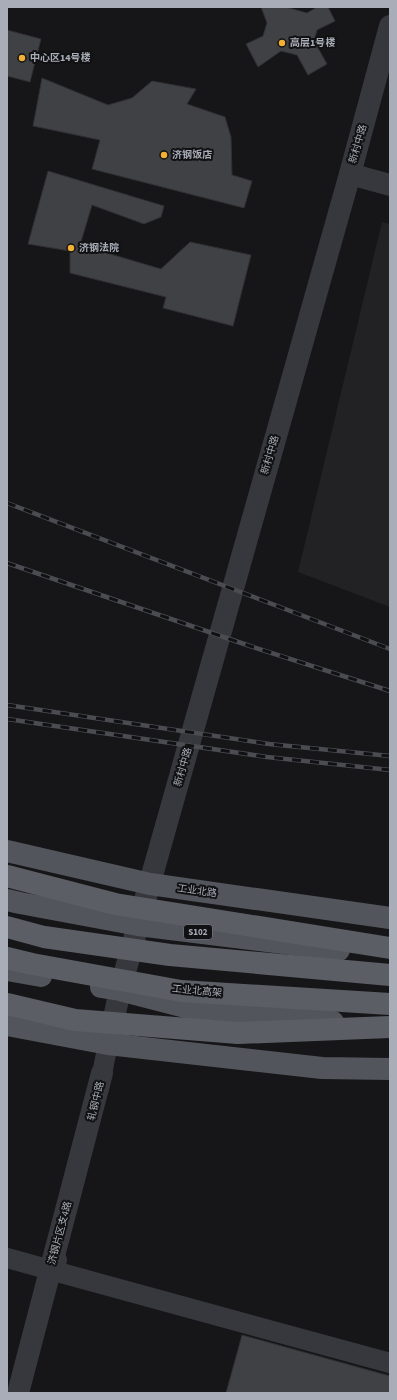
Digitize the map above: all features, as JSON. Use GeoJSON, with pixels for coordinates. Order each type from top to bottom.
{"type":"FeatureCollection","features":[{"type":"Feature","properties":{"kind":"highway"},"geometry":{"type":"LineString","coordinates":[[7,876],[115,904],[390,948]]}},
{"type":"Feature","properties":{"kind":"highway"},"geometry":{"type":"LineString","coordinates":[[7,927],[44,937],[170,955],[390,975]]}},
{"type":"Feature","properties":{"kind":"highway","name":"工业北高架"},"geometry":{"type":"LineString","coordinates":[[7,958],[32,964],[181,991],[390,1004]]}},
{"type":"Feature","properties":{"kind":"highway"},"geometry":{"type":"LineString","coordinates":[[7,1004],[75,1020],[238,1032],[390,1027]]}},
{"type":"Feature","properties":{"kind":"main road","name":"工业北路"},"geometry":{"type":"LineString","coordinates":[[7,851],[150,884],[390,918]]}},
{"type":"Feature","properties":{"kind":"main road","name":"S102"},"geometry":{"type":"LineString","coordinates":[[7,900],[138,925],[390,955]]}},
{"type":"Feature","properties":{"kind":"main road"},"geometry":{"type":"LineString","coordinates":[[7,970],[120,990],[189,1008],[390,1027]]}},
{"type":"Feature","properties":{"kind":"main road"},"geometry":{"type":"LineString","coordinates":[[7,1026],[108,1044],[322,1068],[390,1069]]}},
{"type":"Feature","properties":{"kind":"street","name":"新村中路"},"geometry":{"type":"LineString","coordinates":[[150,884],[350,174],[390,26]]}},
{"type":"Feature","properties":{"kind":"street"},"geometry":{"type":"LineString","coordinates":[[350,174],[390,185]]}},
{"type":"Feature","properties":{"kind":"street","name":"轧钢中路"},"geometry":{"type":"LineString","coordinates":[[102,1073],[120,990],[150,884]]}},
{"type":"Feature","properties":{"kind":"street","name":"济钢片区支4路"},"geometry":{"type":"LineString","coordinates":[[18,1393],[52,1270],[102,1073]]}},
{"type":"Feature","properties":{"kind":"street"},"geometry":{"type":"LineString","coordinates":[[7,1258],[390,1363]]}},
{"type":"Feature","properties":{"kind":"shaded area"},"geometry":{"type":"Polygon","coordinates":[[[382,222],[390,224],[390,607],[298,572],[382,222]]]}},
{"type":"Feature","properties":{"kind":"building","name":"高层1号楼"},"geometry":{"type":"Polygon","coordinates":[[[261,7],[286,7],[307,13],[317,7],[328,7],[335,21],[317,30],[314,41],[327,64],[308,75],[297,55],[281,51],[258,67],[246,44],[263,36],[267,23],[261,7]]]}},
{"type":"Feature","properties":{"kind":"building","name":"中心区14号楼"},"geometry":{"type":"Polygon","coordinates":[[[7,30],[41,39],[30,82],[7,76],[7,30]]]}},
{"type":"Feature","properties":{"kind":"building","name":"济钢饭店"},"geometry":{"type":"Polygon","coordinates":[[[42,78],[108,105],[132,98],[152,81],[196,89],[187,104],[225,117],[231,137],[232,175],[252,181],[244,208],[92,169],[100,140],[33,126],[42,78]]]}},
{"type":"Feature","properties":{"kind":"building","name":"济钢法院"},"geometry":{"type":"Polygon","coordinates":[[[48,171],[164,206],[161,217],[144,224],[92,205],[80,245],[161,269],[190,242],[251,255],[233,326],[163,308],[166,297],[70,273],[70,251],[28,244],[48,171]]]}},
{"type":"Feature","properties":{"kind":"building"},"geometry":{"type":"Polygon","coordinates":[[[242,1335],[390,1376],[390,1393],[226,1393],[242,1335]]]}},
{"type":"Feature","properties":{"kind":"railway"},"geometry":{"type":"LineString","coordinates":[[7,503],[390,649]]}},
{"type":"Feature","properties":{"kind":"railway"},"geometry":{"type":"LineString","coordinates":[[7,563],[250,646],[390,691]]}},
{"type":"Feature","properties":{"kind":"railway"},"geometry":{"type":"LineString","coordinates":[[7,705],[269,744],[390,756]]}},
{"type":"Feature","properties":{"kind":"railway"},"geometry":{"type":"LineString","coordinates":[[7,719],[267,757],[390,770]]}},
{"type":"Feature","properties":{"kind":"place","name":"高层1号楼"},"geometry":{"type":"Point","coordinates":[282,43]}},
{"type":"Feature","properties":{"kind":"place","name":"中心区14号楼"},"geometry":{"type":"Point","coordinates":[22,58]}},
{"type":"Feature","properties":{"kind":"place","name":"济钢饭店"},"geometry":{"type":"Point","coordinates":[164,155]}},
{"type":"Feature","properties":{"kind":"place","name":"济钢法院"},"geometry":{"type":"Point","coordinates":[71,248]}}]}
